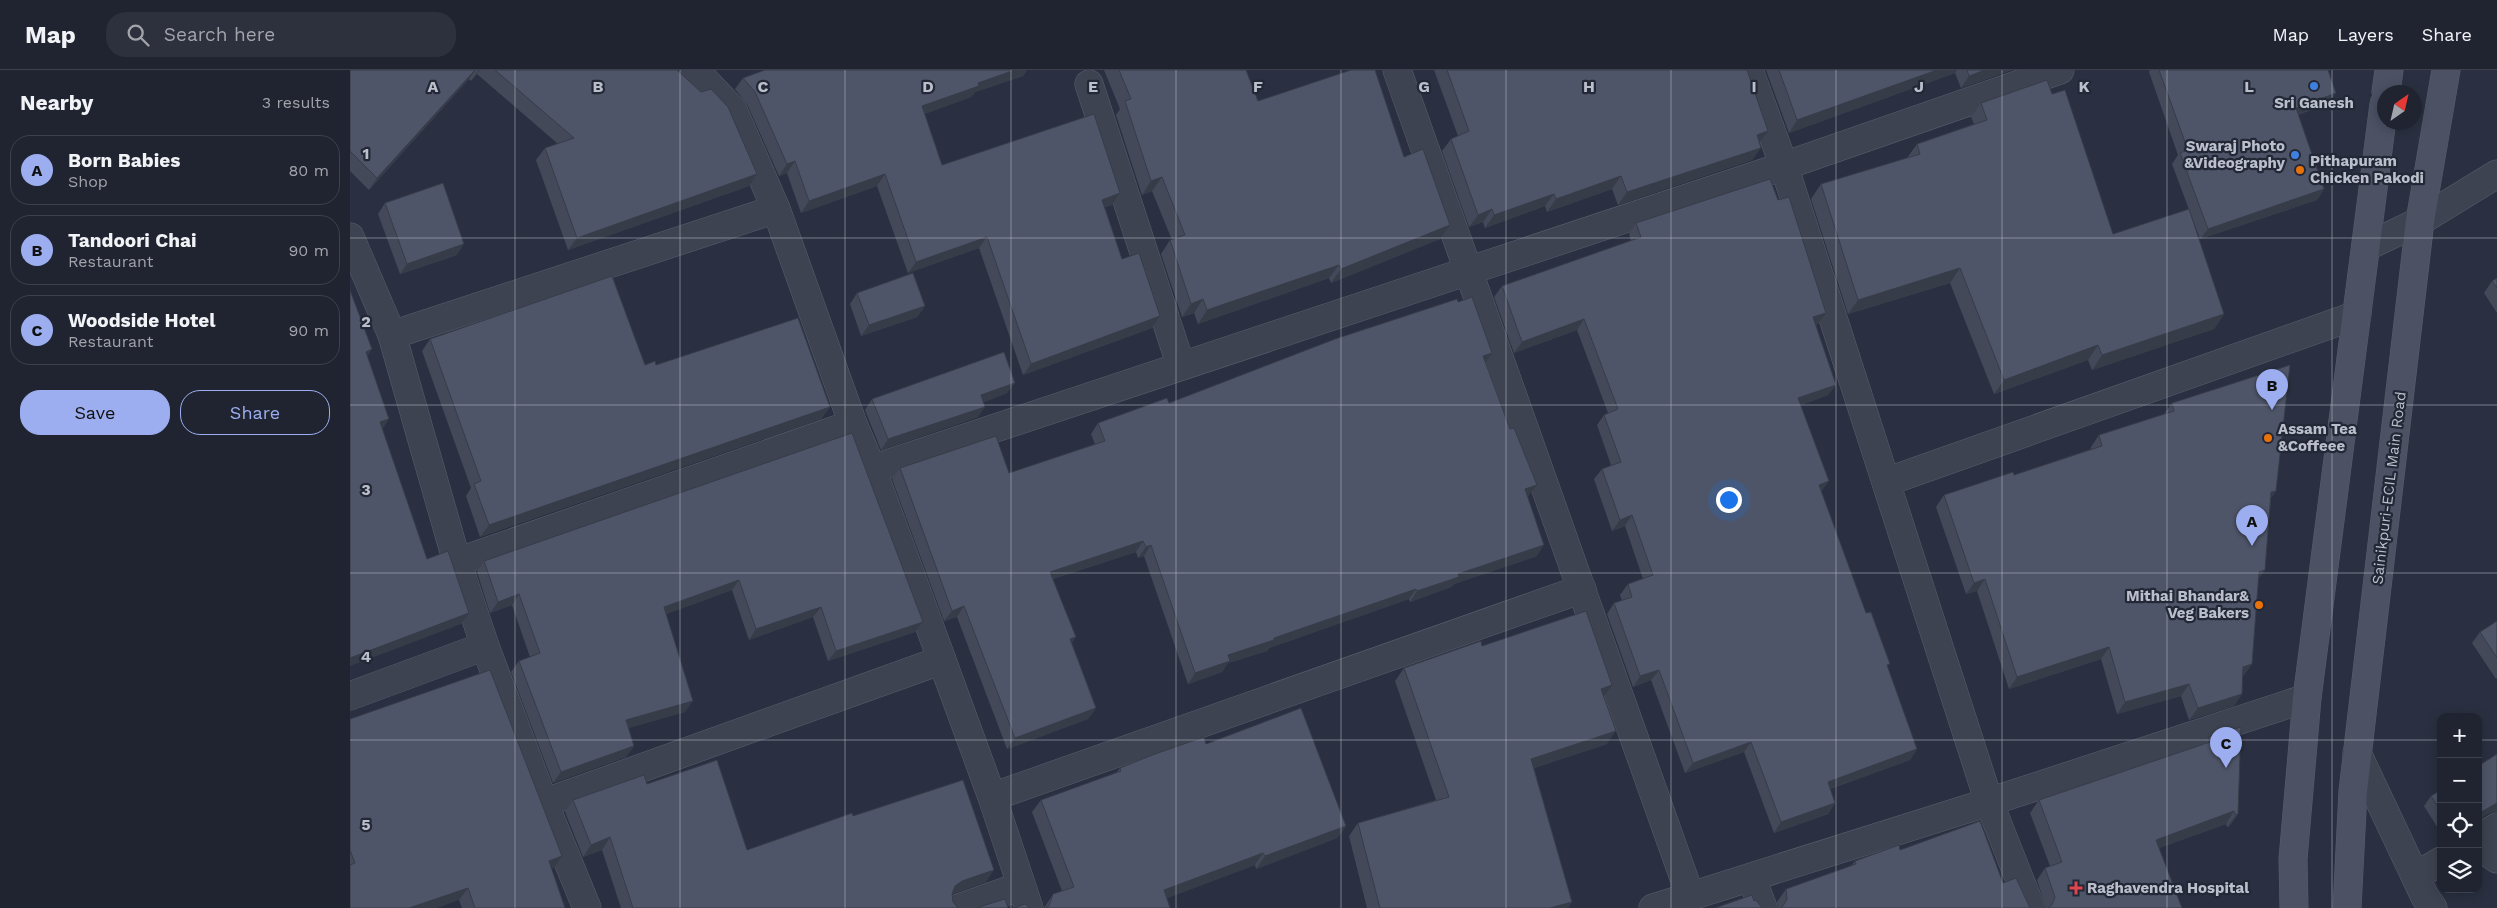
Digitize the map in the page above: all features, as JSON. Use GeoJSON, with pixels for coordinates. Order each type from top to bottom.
{"type":"FeatureCollection","features":[{"type":"Feature","properties":{"kind":"main road"},"geometry":{"type":"LineString","coordinates":[[2387,85],[2389,70]]}},
{"type":"Feature","properties":{"kind":"main road","name":"Sainikpuri-ECIL Main Road"},"geometry":{"type":"LineString","coordinates":[[2347,908],[2353,791],[2420,221],[2446,70]]}},
{"type":"Feature","properties":{"kind":"main road"},"geometry":{"type":"LineString","coordinates":[[2294,908],[2292,859],[2307,698],[2381,130]]}},
{"type":"Feature","properties":{"kind":"street"},"geometry":{"type":"LineString","coordinates":[[695,70],[733,110],[776,209],[853,424],[872,469],[992,797],[1025,897],[960,908]]}},
{"type":"Feature","properties":{"kind":"street"},"geometry":{"type":"LineString","coordinates":[[1396,70],[1690,895]]}},
{"type":"Feature","properties":{"kind":"street"},"geometry":{"type":"LineString","coordinates":[[1749,70],[1784,166],[1990,802],[2030,908]]}},
{"type":"Feature","properties":{"kind":"street"},"geometry":{"type":"LineString","coordinates":[[872,469],[1784,166],[2060,70]]}},
{"type":"Feature","properties":{"kind":"street"},"geometry":{"type":"LineString","coordinates":[[1089,84],[1181,366]]}},
{"type":"Feature","properties":{"kind":"street"},"geometry":{"type":"LineString","coordinates":[[2366,246],[2420,221],[2497,174]]}},
{"type":"Feature","properties":{"kind":"street"},"geometry":{"type":"LineString","coordinates":[[392,335],[776,209]]}},
{"type":"Feature","properties":{"kind":"street"},"geometry":{"type":"LineString","coordinates":[[350,237],[392,335],[457,562],[485,646],[544,803],[588,908]]}},
{"type":"Feature","properties":{"kind":"street"},"geometry":{"type":"LineString","coordinates":[[1886,482],[2357,315]]}},
{"type":"Feature","properties":{"kind":"street"},"geometry":{"type":"LineString","coordinates":[[457,562],[853,424]]}},
{"type":"Feature","properties":{"kind":"street"},"geometry":{"type":"LineString","coordinates":[[992,797],[1582,589]]}},
{"type":"Feature","properties":{"kind":"street"},"geometry":{"type":"LineString","coordinates":[[350,696],[485,646]]}},
{"type":"Feature","properties":{"kind":"street"},"geometry":{"type":"LineString","coordinates":[[544,803],[942,660]]}},
{"type":"Feature","properties":{"kind":"street"},"geometry":{"type":"LineString","coordinates":[[1653,908],[1990,802],[2307,698]]}},
{"type":"Feature","properties":{"kind":"street"},"geometry":{"type":"LineString","coordinates":[[2358,753],[2433,908]]}},
{"type":"Feature","properties":{"kind":"street"},"geometry":{"type":"LineString","coordinates":[[2482,836],[2497,827]]}},
{"type":"Feature","properties":{"kind":"street"},"geometry":{"type":"LineString","coordinates":[[2482,848],[2497,858]]}},
{"type":"Feature","properties":{"kind":"street"},"geometry":{"type":"LineString","coordinates":[[2416,876],[2437,863]]}},
{"type":"Feature","properties":{"kind":"street"},"geometry":{"type":"LineString","coordinates":[[1752,878],[1763,908]]}},
{"type":"Feature","properties":{"kind":"building"},"geometry":{"type":"Polygon","coordinates":[[[350,70],[475,70],[377,178],[350,151],[350,70]]]}},
{"type":"Feature","properties":{"kind":"building"},"geometry":{"type":"Polygon","coordinates":[[[495,70],[677,70],[701,92],[711,89],[728,107],[757,174],[577,238],[545,148],[574,138],[495,70]]]}},
{"type":"Feature","properties":{"kind":"building"},"geometry":{"type":"Polygon","coordinates":[[[765,70],[1015,70],[978,83],[979,86],[922,106],[942,165],[1094,114],[1120,193],[1102,200],[1122,259],[1139,253],[1160,316],[1031,364],[987,237],[916,262],[885,174],[809,201],[795,161],[787,164],[755,92],[743,78],[765,70]]]}},
{"type":"Feature","properties":{"kind":"building"},"geometry":{"type":"Polygon","coordinates":[[[1119,70],[1246,70],[1258,101],[1351,70],[1375,70],[1404,157],[1423,149],[1450,225],[1341,269],[1339,265],[1207,310],[1203,299],[1191,304],[1170,240],[1185,235],[1162,177],[1151,181],[1125,101],[1131,99],[1119,70]]]}},
{"type":"Feature","properties":{"kind":"building"},"geometry":{"type":"Polygon","coordinates":[[[1447,70],[1747,70],[1768,131],[1757,135],[1761,148],[1627,192],[1621,176],[1556,199],[1554,194],[1494,215],[1492,209],[1478,215],[1451,139],[1469,131],[1447,70]]]}},
{"type":"Feature","properties":{"kind":"building"},"geometry":{"type":"Polygon","coordinates":[[[1779,70],[1937,70],[1797,120],[1779,70]]]}},
{"type":"Feature","properties":{"kind":"building"},"geometry":{"type":"Polygon","coordinates":[[[1967,70],[1985,70],[1969,76],[1967,70]]]}},
{"type":"Feature","properties":{"kind":"building"},"geometry":{"type":"Polygon","coordinates":[[[2159,70],[2328,70],[2336,93],[2296,108],[2324,189],[2208,229],[2180,153],[2188,150],[2159,70]]]}},
{"type":"Feature","properties":{"kind":"building"},"geometry":{"type":"Polygon","coordinates":[[[2047,80],[2052,94],[2065,90],[2113,234],[2189,209],[2224,314],[2102,355],[2098,345],[2004,380],[1960,268],[1858,300],[1821,184],[1920,154],[1917,144],[1987,120],[1981,103],[2047,80]]]}},
{"type":"Feature","properties":{"kind":"building"},"geometry":{"type":"Polygon","coordinates":[[[1770,179],[1778,200],[1789,197],[1826,313],[1813,317],[1836,385],[1798,398],[1829,481],[1819,485],[1866,613],[1871,612],[1890,664],[1887,665],[1917,749],[1828,782],[1835,803],[1781,822],[1751,742],[1693,763],[1659,670],[1640,676],[1614,603],[1632,597],[1628,584],[1653,575],[1632,515],[1620,520],[1602,469],[1621,462],[1604,415],[1618,409],[1584,319],[1522,342],[1502,286],[1641,237],[1636,223],[1770,179]]]}},
{"type":"Feature","properties":{"kind":"building"},"geometry":{"type":"Polygon","coordinates":[[[443,183],[464,244],[407,264],[385,203],[443,183]]]}},
{"type":"Feature","properties":{"kind":"building"},"geometry":{"type":"Polygon","coordinates":[[[913,273],[925,306],[869,325],[857,293],[913,273]]]}},
{"type":"Feature","properties":{"kind":"building"},"geometry":{"type":"Polygon","coordinates":[[[612,276],[645,365],[655,361],[656,365],[798,318],[830,407],[489,525],[474,484],[481,481],[430,339],[612,276]]]}},
{"type":"Feature","properties":{"kind":"building"},"geometry":{"type":"Polygon","coordinates":[[[2497,278],[2497,288],[2492,281],[2497,278]]]}},
{"type":"Feature","properties":{"kind":"building"},"geometry":{"type":"Polygon","coordinates":[[[350,290],[372,349],[366,352],[389,419],[380,422],[427,559],[448,551],[469,613],[350,658],[350,290]]]}},
{"type":"Feature","properties":{"kind":"building"},"geometry":{"type":"Polygon","coordinates":[[[1472,297],[1492,353],[1483,356],[1510,429],[1514,428],[1537,485],[1525,489],[1544,545],[1458,574],[1459,577],[1417,591],[1416,589],[1274,638],[1274,640],[1228,655],[1230,661],[1195,673],[1151,545],[1146,547],[1143,541],[1050,572],[1076,637],[1070,639],[1096,708],[1015,738],[964,606],[952,611],[900,468],[996,436],[1009,473],[1105,441],[1098,423],[1167,398],[1169,403],[1335,339],[1457,299],[1458,302],[1472,297]]]}},
{"type":"Feature","properties":{"kind":"building"},"geometry":{"type":"Polygon","coordinates":[[[1004,352],[1015,383],[981,395],[985,407],[888,439],[872,399],[1004,352]]]}},
{"type":"Feature","properties":{"kind":"building"},"geometry":{"type":"Polygon","coordinates":[[[2290,365],[2276,491],[2271,492],[2265,570],[2259,572],[2252,664],[2243,667],[2242,694],[2198,708],[2189,684],[2125,702],[2109,647],[2017,677],[1985,579],[1974,583],[1944,495],[2013,472],[2014,475],[2102,446],[2099,435],[2174,411],[2172,403],[2290,365]]]}},
{"type":"Feature","properties":{"kind":"building"},"geometry":{"type":"Polygon","coordinates":[[[852,433],[923,622],[836,651],[821,607],[756,629],[739,580],[664,607],[693,701],[626,720],[634,746],[561,772],[519,661],[540,653],[519,594],[498,602],[484,561],[852,433]]]}},
{"type":"Feature","properties":{"kind":"building"},"geometry":{"type":"Polygon","coordinates":[[[1586,611],[1612,685],[1601,689],[1616,731],[1531,759],[1572,902],[1550,908],[1380,908],[1358,823],[1449,797],[1404,668],[1481,641],[1482,646],[1586,611]]]}},
{"type":"Feature","properties":{"kind":"building"},"geometry":{"type":"Polygon","coordinates":[[[2497,621],[2497,658],[2480,632],[2497,621]]]}},
{"type":"Feature","properties":{"kind":"building"},"geometry":{"type":"Polygon","coordinates":[[[490,670],[562,856],[549,861],[565,908],[475,908],[468,888],[409,908],[350,908],[350,865],[355,863],[350,850],[350,719],[490,670]]]}},
{"type":"Feature","properties":{"kind":"building"},"geometry":{"type":"Polygon","coordinates":[[[1301,708],[1346,826],[1265,856],[1263,853],[1164,890],[1170,908],[1046,908],[1049,906],[1053,894],[1074,887],[1041,800],[1121,771],[1120,768],[1155,754],[1204,737],[1206,744],[1301,708]]]}},
{"type":"Feature","properties":{"kind":"building"},"geometry":{"type":"Polygon","coordinates":[[[2241,727],[2238,814],[2236,815],[2234,811],[2156,840],[2182,908],[2048,908],[2052,905],[2055,897],[2045,868],[2062,862],[2039,800],[2210,742],[2208,737],[2241,727]]]}},
{"type":"Feature","properties":{"kind":"building"},"geometry":{"type":"Polygon","coordinates":[[[2497,754],[2497,803],[2482,812],[2482,803],[2482,763],[2497,754]]]}},
{"type":"Feature","properties":{"kind":"building"},"geometry":{"type":"Polygon","coordinates":[[[717,760],[747,850],[852,813],[853,816],[963,780],[994,870],[962,881],[955,886],[952,894],[953,902],[958,908],[633,908],[610,837],[591,845],[573,800],[644,775],[647,784],[717,760]]]}},
{"type":"Feature","properties":{"kind":"building"},"geometry":{"type":"Polygon","coordinates":[[[2437,792],[2437,805],[2431,796],[2437,792]]]}},
{"type":"Feature","properties":{"kind":"building"},"geometry":{"type":"Polygon","coordinates":[[[1980,821],[2003,883],[2016,878],[2030,908],[1780,908],[1787,899],[1786,889],[1856,864],[1855,861],[1899,845],[1900,850],[1980,821]]]}},
{"type":"Feature","properties":{"kind":"building"},"geometry":{"type":"Polygon","coordinates":[[[1752,895],[1754,901],[1756,900],[1762,908],[1715,908],[1752,895]]]}},
{"type":"Feature","properties":{"kind":"building"},"geometry":{"type":"Polygon","coordinates":[[[1005,899],[1008,908],[976,908],[1005,899]]]}},
{"type":"Feature","properties":{"kind":"building"},"geometry":{"type":"Polygon","coordinates":[[[1025,904],[1030,908],[1014,908],[1025,904]]]}},
{"type":"Feature","properties":{"kind":"place","name":"Sri Ganesh"},"geometry":{"type":"Point","coordinates":[2314,86]}},
{"type":"Feature","properties":{"kind":"place","name":"Swaraj Photo &Videography"},"geometry":{"type":"Point","coordinates":[2295,155]}},
{"type":"Feature","properties":{"kind":"place","name":"Pithapuram Chicken Pakodi"},"geometry":{"type":"Point","coordinates":[2300,170]}},
{"type":"Feature","properties":{"kind":"place","name":"Tandoori Chai"},"geometry":{"type":"Point","coordinates":[2272,410]}},
{"type":"Feature","properties":{"kind":"place","name":"Assam Tea &Coffeee"},"geometry":{"type":"Point","coordinates":[2268,438]}},
{"type":"Feature","properties":{"kind":"place","name":"Born Babies"},"geometry":{"type":"Point","coordinates":[2252,546]}},
{"type":"Feature","properties":{"kind":"place","name":"Mithai Bhandar& Veg Bakers"},"geometry":{"type":"Point","coordinates":[2259,605]}},
{"type":"Feature","properties":{"kind":"place","name":"Woodside Hotel"},"geometry":{"type":"Point","coordinates":[2226,768]}},
{"type":"Feature","properties":{"kind":"place","name":"Raghavendra Hospital"},"geometry":{"type":"Point","coordinates":[2076,888]}}]}
